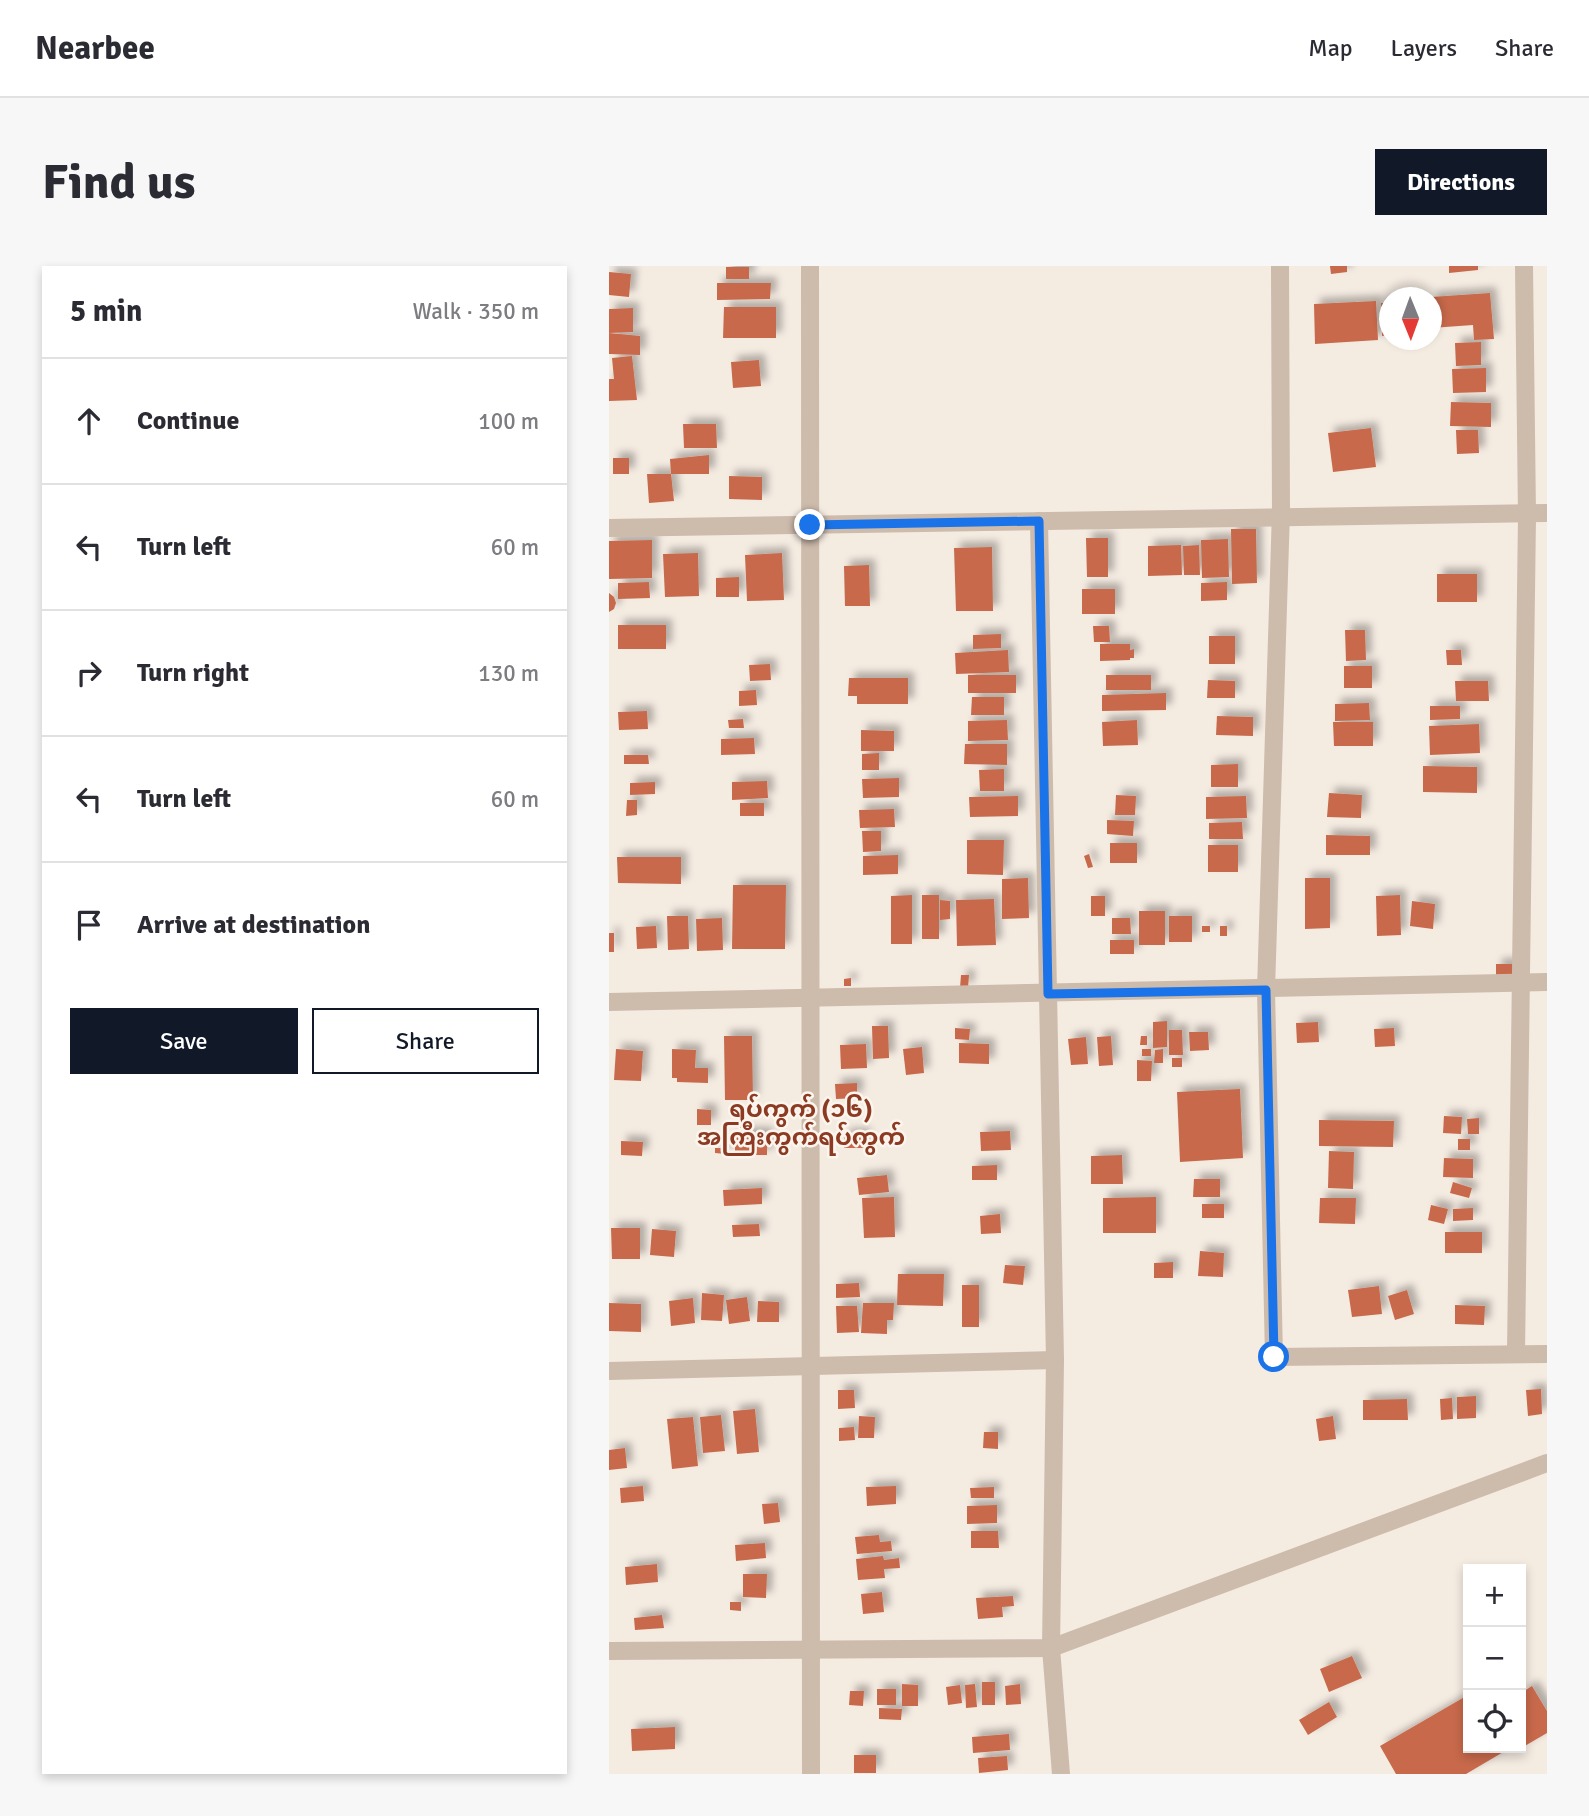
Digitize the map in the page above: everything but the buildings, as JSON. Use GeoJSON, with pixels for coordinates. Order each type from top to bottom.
{"type":"FeatureCollection","features":[{"type":"Feature","properties":{"kind":"street"},"geometry":{"type":"LineString","coordinates":[[810,266],[811,1774]]}},
{"type":"Feature","properties":{"kind":"street"},"geometry":{"type":"LineString","coordinates":[[1280,266],[1280,517],[1266,990],[1274,1357],[1547,1354]]}},
{"type":"Feature","properties":{"kind":"street"},"geometry":{"type":"LineString","coordinates":[[1515,1353],[1527,513],[1524,266]]}},
{"type":"Feature","properties":{"kind":"street"},"geometry":{"type":"LineString","coordinates":[[609,528],[1547,513]]}},
{"type":"Feature","properties":{"kind":"street"},"geometry":{"type":"LineString","coordinates":[[1039,521],[1055,1360],[1051,1648],[1061,1774]]}},
{"type":"Feature","properties":{"kind":"street"},"geometry":{"type":"LineString","coordinates":[[609,1002],[1547,982]]}},
{"type":"Feature","properties":{"kind":"street"},"geometry":{"type":"LineString","coordinates":[[609,1371],[1055,1360]]}},
{"type":"Feature","properties":{"kind":"street"},"geometry":{"type":"LineString","coordinates":[[609,1651],[1051,1648],[1547,1463]]}},
{"type":"Feature","properties":{"kind":"district","name":"ရပ်ကွက် (၁၆) အကြီးကွက်ရပ်ကွက်"},"geometry":{"type":"Point","coordinates":[801,1123]}},
{"type":"Feature","properties":{"kind":"route"},"geometry":{"type":"LineString","coordinates":[[810,525],[1039,521],[1048,994],[1266,990],[1274,1357]]}}]}
